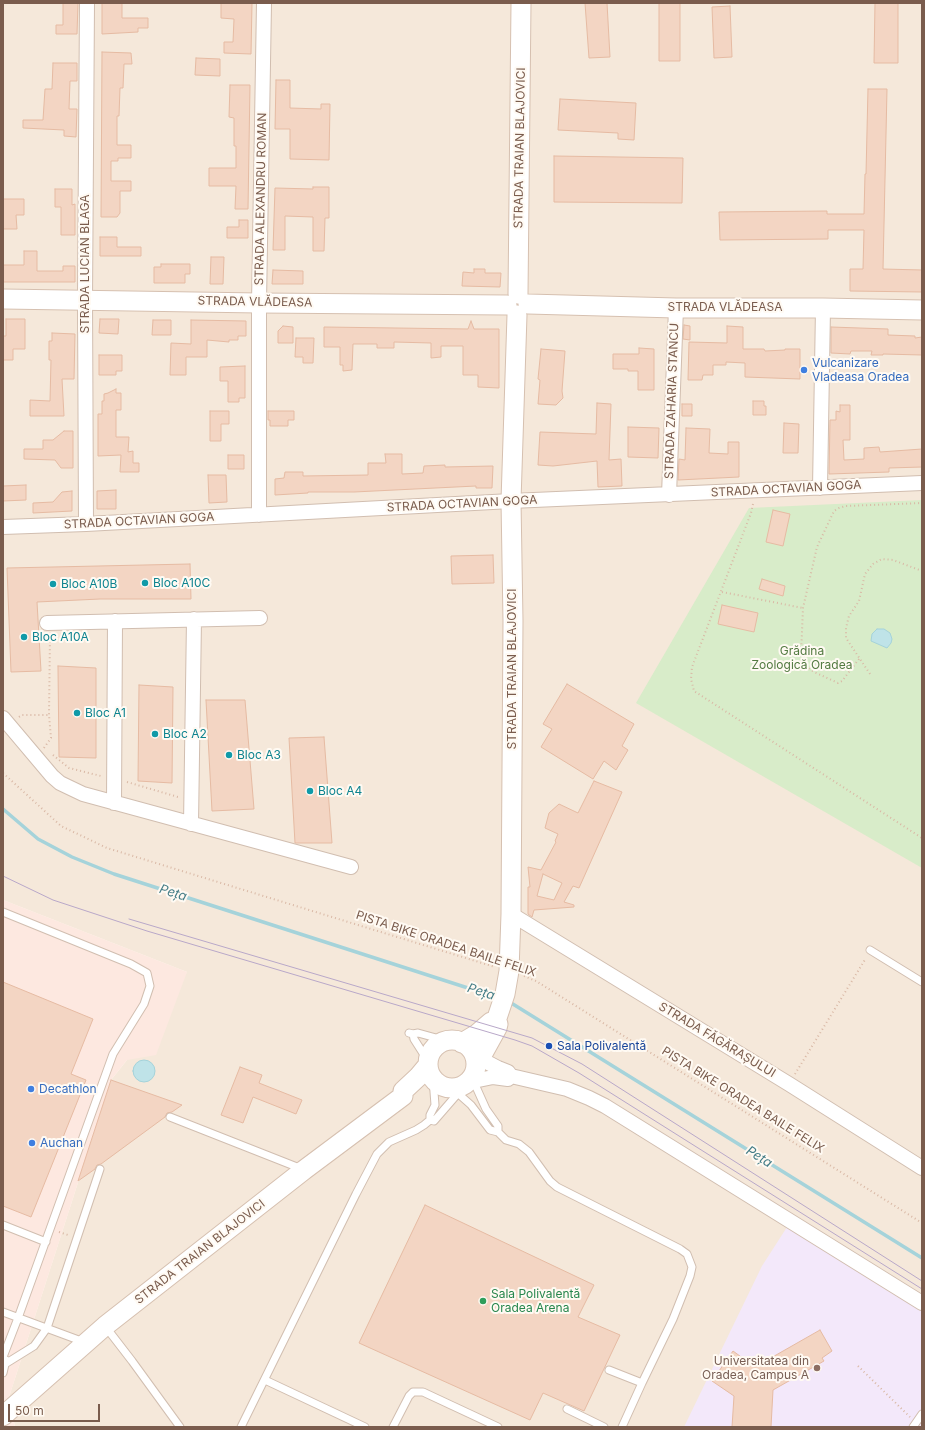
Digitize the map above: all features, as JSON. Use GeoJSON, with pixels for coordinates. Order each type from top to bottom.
{"type":"FeatureCollection","features":[{"type":"Feature","properties":{"kind":"street","name":"STRADA LUCIAN BLAGA"},"geometry":{"type":"LineString","coordinates":[[86,524],[85,299],[87,3]]}},
{"type":"Feature","properties":{"kind":"street","name":"STRADA ALEXANDRU ROMAN"},"geometry":{"type":"LineString","coordinates":[[259,515],[259,303],[264,3]]}},
{"type":"Feature","properties":{"kind":"street","name":"STRADA TRAIAN BLAJOVICI"},"geometry":{"type":"LineString","coordinates":[[403,1096],[407,1098],[456,1072],[477,1034],[497,1019],[505,994],[509,971],[511,914],[512,502],[518,304],[521,3]]}},
{"type":"Feature","properties":{"kind":"street","name":"STRADA VLĂDEASA"},"geometry":{"type":"LineString","coordinates":[[3,299],[922,310]]}},
{"type":"Feature","properties":{"kind":"street","name":"STRADA ZAHARIA STANCU"},"geometry":{"type":"LineString","coordinates":[[669,495],[676,308]]}},
{"type":"Feature","properties":{"kind":"street"},"geometry":{"type":"LineString","coordinates":[[820,488],[823,308]]}},
{"type":"Feature","properties":{"kind":"street","name":"STRADA OCTAVIAN GOGA"},"geometry":{"type":"LineString","coordinates":[[3,526],[86,524],[922,483]]}},
{"type":"Feature","properties":{"kind":"street"},"geometry":{"type":"LineString","coordinates":[[49,624],[260,618]]}},
{"type":"Feature","properties":{"kind":"street"},"geometry":{"type":"LineString","coordinates":[[191,824],[194,619]]}},
{"type":"Feature","properties":{"kind":"street"},"geometry":{"type":"LineString","coordinates":[[114,803],[115,621]]}},
{"type":"Feature","properties":{"kind":"street"},"geometry":{"type":"LineString","coordinates":[[6,722],[52,776],[60,783],[83,794],[350,867]]}},
{"type":"Feature","properties":{"kind":"street","name":"STRADA FĂGĂRAȘULUI"},"geometry":{"type":"LineString","coordinates":[[511,914],[789,1084],[922,1168]]}},
{"type":"Feature","properties":{"kind":"street"},"geometry":{"type":"LineString","coordinates":[[456,1072],[498,1068],[508,1072],[511,1076],[567,1089],[589,1098],[605,1106],[922,1304]]}},
{"type":"Feature","properties":{"kind":"street","name":"STRADA TRAIAN BLAJOVICI"},"geometry":{"type":"LineString","coordinates":[[3,1416],[85,1342],[304,1170],[403,1096],[404,1091],[456,1072]]}},
{"type":"Feature","properties":{"kind":"street"},"geometry":{"type":"LineString","coordinates":[[456,1072],[508,1079],[511,1076]]}},
{"type":"Feature","properties":{"kind":"street"},"geometry":{"type":"LineString","coordinates":[[3,1423],[6,1427]]}},
{"type":"Feature","properties":{"kind":"lane"},"geometry":{"type":"LineString","coordinates":[[3,912],[131,964],[147,973],[150,986],[144,1004],[113,1054],[18,1318],[6,1343],[3,1373]]}},
{"type":"Feature","properties":{"kind":"lane"},"geometry":{"type":"LineString","coordinates":[[870,950],[922,982]]}},
{"type":"Feature","properties":{"kind":"lane"},"geometry":{"type":"LineString","coordinates":[[498,1132],[498,1126],[456,1072],[418,1033],[411,1034],[414,1039],[456,1072],[471,1105],[490,1130],[498,1132],[506,1140],[519,1144],[530,1152],[557,1188],[680,1249],[687,1254],[692,1267],[690,1276],[673,1319],[622,1427]]}},
{"type":"Feature","properties":{"kind":"lane"},"geometry":{"type":"LineString","coordinates":[[430,1120],[430,1115],[435,1105],[456,1072]]}},
{"type":"Feature","properties":{"kind":"lane"},"geometry":{"type":"LineString","coordinates":[[241,1427],[359,1187],[377,1154],[389,1142],[416,1130],[430,1120],[434,1121],[456,1072]]}},
{"type":"Feature","properties":{"kind":"lane"},"geometry":{"type":"LineString","coordinates":[[170,1117],[304,1170]]}},
{"type":"Feature","properties":{"kind":"lane"},"geometry":{"type":"LineString","coordinates":[[4,1360],[34,1346],[47,1328],[100,1169]]}},
{"type":"Feature","properties":{"kind":"lane"},"geometry":{"type":"LineString","coordinates":[[3,1225],[46,1242]]}},
{"type":"Feature","properties":{"kind":"lane"},"geometry":{"type":"LineString","coordinates":[[3,1312],[85,1342]]}},
{"type":"Feature","properties":{"kind":"lane"},"geometry":{"type":"LineString","coordinates":[[105,1326],[180,1427]]}},
{"type":"Feature","properties":{"kind":"lane"},"geometry":{"type":"LineString","coordinates":[[609,1370],[642,1383]]}},
{"type":"Feature","properties":{"kind":"lane"},"geometry":{"type":"LineString","coordinates":[[265,1380],[365,1427]]}},
{"type":"Feature","properties":{"kind":"lane"},"geometry":{"type":"LineString","coordinates":[[393,1427],[409,1396],[413,1392],[423,1392],[498,1427]]}},
{"type":"Feature","properties":{"kind":"lane"},"geometry":{"type":"LineString","coordinates":[[567,1409],[604,1427]]}},
{"type":"Feature","properties":{"kind":"lane"},"geometry":{"type":"LineString","coordinates":[[914,1425],[922,1414]]}},
{"type":"Feature","properties":{"kind":"path"},"geometry":{"type":"LineString","coordinates":[[754,491],[751,513],[692,667],[691,679],[694,691],[922,838]]}},
{"type":"Feature","properties":{"kind":"path"},"geometry":{"type":"LineString","coordinates":[[859,659],[842,681],[838,683],[814,672],[804,665],[801,655],[803,608],[815,552],[834,511],[839,508],[846,506],[922,503]]}},
{"type":"Feature","properties":{"kind":"path"},"geometry":{"type":"LineString","coordinates":[[870,674],[846,638],[846,628],[849,616],[859,602],[865,574],[873,564],[882,559],[893,560],[922,571]]}},
{"type":"Feature","properties":{"kind":"path"},"geometry":{"type":"LineString","coordinates":[[722,592],[803,608]]}},
{"type":"Feature","properties":{"kind":"path"},"geometry":{"type":"LineString","coordinates":[[38,759],[51,738],[49,715],[49,624]]}},
{"type":"Feature","properties":{"kind":"path"},"geometry":{"type":"LineString","coordinates":[[6,722],[22,715],[49,715]]}},
{"type":"Feature","properties":{"kind":"path","name":"PISTA BIKE ORADEA BAILE FELIX"},"geometry":{"type":"LineString","coordinates":[[3,773],[61,826],[107,848],[509,971],[536,981],[922,1223]]}},
{"type":"Feature","properties":{"kind":"path"},"geometry":{"type":"LineString","coordinates":[[789,1084],[870,950]]}},
{"type":"Feature","properties":{"kind":"path"},"geometry":{"type":"LineString","coordinates":[[50,1229],[77,1238]]}},
{"type":"Feature","properties":{"kind":"path"},"geometry":{"type":"LineString","coordinates":[[858,1366],[903,1411],[914,1425]]}},
{"type":"Feature","properties":{"kind":"shaded area"},"geometry":{"type":"Polygon","coordinates":[[[3,3],[922,3],[922,1427],[15,1427],[9,1397],[111,1080],[127,1060],[187,972],[3,900],[3,3]]]}},
{"type":"Feature","properties":{"kind":"shaded area"},"geometry":{"type":"Polygon","coordinates":[[[3,900],[187,972],[156,1055],[127,1060],[111,1080],[9,1397],[15,1427],[3,1427],[3,900]]]}},
{"type":"Feature","properties":{"kind":"shaded area","name":"Universitatea din Oradea, Campus A"},"geometry":{"type":"Polygon","coordinates":[[[789,1224],[922,1309],[922,1427],[684,1427],[762,1266],[789,1224]]]}},
{"type":"Feature","properties":{"kind":"green space","name":"Grădina Zoologică Oradea"},"geometry":{"type":"Polygon","coordinates":[[[922,500],[922,868],[636,703],[749,508],[922,500]]]}},
{"type":"Feature","properties":{"kind":"water"},"geometry":{"type":"Polygon","coordinates":[[[877,629],[884,629],[890,633],[892,639],[887,648],[871,641],[872,634],[877,629]]]}},
{"type":"Feature","properties":{"kind":"water"},"geometry":{"type":"Polygon","coordinates":[[[144,1060],[152,1063],[155,1071],[152,1079],[144,1082],[136,1079],[133,1071],[136,1063],[144,1060]]]}},
{"type":"Feature","properties":{"kind":"building"},"geometry":{"type":"Polygon","coordinates":[[[63,3],[78,3],[77,34],[56,34],[56,25],[63,25],[63,3]]]}},
{"type":"Feature","properties":{"kind":"building"},"geometry":{"type":"Polygon","coordinates":[[[102,3],[122,3],[122,18],[148,18],[148,28],[138,28],[138,32],[102,34],[102,3]]]}},
{"type":"Feature","properties":{"kind":"building"},"geometry":{"type":"Polygon","coordinates":[[[221,3],[252,3],[251,54],[224,53],[224,42],[233,42],[234,19],[221,18],[221,3]]]}},
{"type":"Feature","properties":{"kind":"building"},"geometry":{"type":"Polygon","coordinates":[[[585,3],[607,3],[610,57],[589,58],[585,3]]]}},
{"type":"Feature","properties":{"kind":"building"},"geometry":{"type":"Polygon","coordinates":[[[659,3],[680,3],[680,61],[659,61],[659,3]]]}},
{"type":"Feature","properties":{"kind":"building"},"geometry":{"type":"Polygon","coordinates":[[[875,3],[898,3],[898,63],[874,63],[875,3]]]}},
{"type":"Feature","properties":{"kind":"building"},"geometry":{"type":"Polygon","coordinates":[[[730,6],[732,57],[714,58],[712,7],[730,6]]]}},
{"type":"Feature","properties":{"kind":"building"},"geometry":{"type":"Polygon","coordinates":[[[102,52],[131,53],[132,64],[124,64],[123,88],[120,88],[119,116],[117,116],[117,145],[131,145],[131,158],[118,158],[118,161],[111,161],[111,181],[131,181],[131,191],[120,191],[120,213],[117,217],[101,217],[102,52]]]}},
{"type":"Feature","properties":{"kind":"building"},"geometry":{"type":"Polygon","coordinates":[[[196,58],[220,59],[220,76],[195,75],[196,58]]]}},
{"type":"Feature","properties":{"kind":"building"},"geometry":{"type":"Polygon","coordinates":[[[53,63],[77,63],[77,81],[70,81],[69,109],[77,109],[76,137],[64,136],[64,130],[23,128],[23,120],[43,120],[45,89],[52,89],[53,63]]]}},
{"type":"Feature","properties":{"kind":"building"},"geometry":{"type":"Polygon","coordinates":[[[276,80],[290,80],[290,108],[321,109],[321,104],[330,104],[329,160],[290,159],[290,129],[275,129],[276,80]]]}},
{"type":"Feature","properties":{"kind":"building"},"geometry":{"type":"Polygon","coordinates":[[[230,85],[250,85],[248,209],[235,209],[236,186],[209,186],[209,168],[236,168],[234,118],[229,117],[230,85]]]}},
{"type":"Feature","properties":{"kind":"building"},"geometry":{"type":"Polygon","coordinates":[[[868,89],[887,89],[883,269],[922,270],[922,292],[850,291],[850,269],[863,269],[864,230],[828,230],[828,239],[720,240],[719,212],[827,211],[827,214],[864,214],[868,89]]]}},
{"type":"Feature","properties":{"kind":"building"},"geometry":{"type":"Polygon","coordinates":[[[560,99],[636,103],[634,140],[618,139],[618,133],[558,130],[560,99]]]}},
{"type":"Feature","properties":{"kind":"building"},"geometry":{"type":"Polygon","coordinates":[[[554,156],[683,158],[682,203],[554,202],[554,156]]]}},
{"type":"Feature","properties":{"kind":"building"},"geometry":{"type":"Polygon","coordinates":[[[313,187],[329,187],[329,218],[325,218],[324,251],[313,251],[313,217],[285,216],[285,250],[273,250],[275,188],[313,189],[313,187]]]}},
{"type":"Feature","properties":{"kind":"building"},"geometry":{"type":"Polygon","coordinates":[[[55,189],[72,189],[72,205],[75,204],[75,235],[61,235],[61,207],[55,207],[55,189]]]}},
{"type":"Feature","properties":{"kind":"building"},"geometry":{"type":"Polygon","coordinates":[[[3,199],[24,199],[24,215],[16,215],[17,229],[3,229],[3,199]]]}},
{"type":"Feature","properties":{"kind":"building"},"geometry":{"type":"Polygon","coordinates":[[[239,220],[248,220],[248,238],[227,238],[227,227],[239,227],[239,220]]]}},
{"type":"Feature","properties":{"kind":"building"},"geometry":{"type":"Polygon","coordinates":[[[100,237],[117,237],[117,247],[141,247],[141,256],[100,256],[100,237]]]}},
{"type":"Feature","properties":{"kind":"building"},"geometry":{"type":"Polygon","coordinates":[[[24,251],[37,251],[37,271],[63,271],[63,266],[75,266],[75,282],[3,282],[3,265],[24,265],[24,251]]]}},
{"type":"Feature","properties":{"kind":"building"},"geometry":{"type":"Polygon","coordinates":[[[211,257],[224,257],[223,284],[210,284],[211,257]]]}},
{"type":"Feature","properties":{"kind":"building"},"geometry":{"type":"Polygon","coordinates":[[[161,264],[190,264],[190,274],[185,274],[185,283],[154,283],[154,267],[161,267],[161,264]]]}},
{"type":"Feature","properties":{"kind":"building"},"geometry":{"type":"Polygon","coordinates":[[[474,269],[485,269],[485,273],[501,273],[500,287],[462,286],[463,272],[474,273],[474,269]]]}},
{"type":"Feature","properties":{"kind":"building"},"geometry":{"type":"Polygon","coordinates":[[[273,270],[303,271],[303,284],[272,284],[273,270]]]}},
{"type":"Feature","properties":{"kind":"building"},"geometry":{"type":"Polygon","coordinates":[[[6,319],[25,319],[25,349],[13,349],[13,360],[3,360],[3,336],[6,336],[6,319]]]}},
{"type":"Feature","properties":{"kind":"building"},"geometry":{"type":"Polygon","coordinates":[[[100,319],[119,319],[118,334],[99,333],[100,319]]]}},
{"type":"Feature","properties":{"kind":"building"},"geometry":{"type":"Polygon","coordinates":[[[153,320],[171,320],[171,335],[152,335],[153,320]]]}},
{"type":"Feature","properties":{"kind":"building"},"geometry":{"type":"Polygon","coordinates":[[[191,320],[246,321],[246,336],[238,336],[238,340],[229,340],[229,342],[207,340],[207,357],[186,357],[186,375],[170,375],[171,343],[191,344],[191,320]]]}},
{"type":"Feature","properties":{"kind":"building"},"geometry":{"type":"Polygon","coordinates":[[[471,321],[474,329],[499,329],[499,388],[478,387],[478,375],[463,375],[463,346],[441,346],[441,357],[431,358],[431,343],[394,342],[394,348],[377,348],[377,344],[353,344],[352,370],[343,371],[343,365],[340,365],[340,347],[324,347],[324,327],[468,329],[471,321]]]}},
{"type":"Feature","properties":{"kind":"building"},"geometry":{"type":"Polygon","coordinates":[[[684,325],[690,326],[690,340],[683,339],[684,325]]]}},
{"type":"Feature","properties":{"kind":"building"},"geometry":{"type":"Polygon","coordinates":[[[283,326],[293,327],[293,343],[278,343],[278,331],[283,326]]]}},
{"type":"Feature","properties":{"kind":"building"},"geometry":{"type":"Polygon","coordinates":[[[727,326],[743,327],[743,349],[764,349],[765,351],[800,349],[800,379],[745,377],[745,363],[726,362],[726,365],[713,365],[713,375],[703,375],[702,380],[688,380],[689,342],[727,343],[727,326]]]}},
{"type":"Feature","properties":{"kind":"building"},"geometry":{"type":"Polygon","coordinates":[[[831,327],[888,329],[888,335],[915,336],[915,338],[922,337],[922,355],[871,355],[872,351],[851,351],[850,354],[831,353],[831,327]]]}},
{"type":"Feature","properties":{"kind":"building"},"geometry":{"type":"Polygon","coordinates":[[[52,333],[75,334],[74,379],[62,379],[64,416],[30,416],[30,400],[50,401],[51,360],[49,360],[49,341],[52,341],[52,333]]]}},
{"type":"Feature","properties":{"kind":"building"},"geometry":{"type":"Polygon","coordinates":[[[296,338],[314,338],[313,363],[303,363],[303,357],[295,357],[296,338]]]}},
{"type":"Feature","properties":{"kind":"building"},"geometry":{"type":"Polygon","coordinates":[[[639,348],[654,349],[654,390],[638,390],[638,371],[613,369],[613,354],[639,354],[639,348]]]}},
{"type":"Feature","properties":{"kind":"building"},"geometry":{"type":"Polygon","coordinates":[[[541,349],[565,351],[562,391],[563,398],[556,405],[538,404],[540,380],[538,379],[541,349]]]}},
{"type":"Feature","properties":{"kind":"building"},"geometry":{"type":"Polygon","coordinates":[[[99,355],[122,355],[122,371],[116,371],[116,375],[99,375],[99,355]]]}},
{"type":"Feature","properties":{"kind":"building"},"geometry":{"type":"Polygon","coordinates":[[[245,366],[245,398],[239,398],[239,402],[228,402],[228,381],[220,381],[220,367],[245,366]]]}},
{"type":"Feature","properties":{"kind":"building"},"geometry":{"type":"Polygon","coordinates":[[[116,389],[116,393],[121,393],[121,410],[116,410],[116,437],[129,437],[128,452],[133,451],[133,463],[139,463],[139,472],[120,472],[121,455],[98,456],[98,414],[102,414],[102,401],[104,401],[104,394],[116,389]]]}},
{"type":"Feature","properties":{"kind":"building"},"geometry":{"type":"Polygon","coordinates":[[[753,401],[764,401],[764,406],[766,406],[766,415],[753,415],[753,401]]]}},
{"type":"Feature","properties":{"kind":"building"},"geometry":{"type":"Polygon","coordinates":[[[597,403],[611,404],[609,460],[621,459],[622,486],[598,487],[597,461],[553,466],[538,465],[540,432],[596,434],[597,403]]]}},
{"type":"Feature","properties":{"kind":"building"},"geometry":{"type":"Polygon","coordinates":[[[682,404],[692,404],[692,416],[682,416],[682,404]]]}},
{"type":"Feature","properties":{"kind":"building"},"geometry":{"type":"Polygon","coordinates":[[[840,405],[850,405],[850,440],[843,440],[844,460],[864,459],[864,448],[879,447],[880,452],[922,449],[922,467],[889,468],[889,472],[829,474],[830,420],[836,420],[836,411],[840,412],[840,405]]]}},
{"type":"Feature","properties":{"kind":"building"},"geometry":{"type":"Polygon","coordinates":[[[210,411],[229,411],[229,424],[221,424],[221,441],[210,441],[210,411]]]}},
{"type":"Feature","properties":{"kind":"building"},"geometry":{"type":"Polygon","coordinates":[[[268,411],[294,411],[294,420],[288,420],[288,426],[270,426],[268,411]]]}},
{"type":"Feature","properties":{"kind":"building"},"geometry":{"type":"Polygon","coordinates":[[[784,423],[799,424],[798,453],[783,453],[784,423]]]}},
{"type":"Feature","properties":{"kind":"building"},"geometry":{"type":"Polygon","coordinates":[[[628,427],[659,428],[658,458],[628,457],[628,427]]]}},
{"type":"Feature","properties":{"kind":"building"},"geometry":{"type":"Polygon","coordinates":[[[686,428],[710,429],[709,453],[728,454],[728,442],[739,442],[739,477],[678,480],[679,459],[685,460],[686,428]]]}},
{"type":"Feature","properties":{"kind":"building"},"geometry":{"type":"Polygon","coordinates":[[[64,431],[73,431],[73,468],[61,468],[55,460],[24,459],[24,449],[43,449],[43,440],[53,440],[64,431]]]}},
{"type":"Feature","properties":{"kind":"building"},"geometry":{"type":"Polygon","coordinates":[[[385,454],[402,454],[402,474],[423,473],[424,466],[493,466],[492,488],[476,488],[476,486],[354,492],[308,492],[275,495],[275,479],[284,478],[285,472],[303,472],[303,476],[368,475],[368,463],[386,463],[385,454]]]}},
{"type":"Feature","properties":{"kind":"building"},"geometry":{"type":"Polygon","coordinates":[[[228,455],[244,455],[244,469],[228,469],[228,455]]]}},
{"type":"Feature","properties":{"kind":"building"},"geometry":{"type":"Polygon","coordinates":[[[208,475],[226,475],[227,502],[209,503],[208,475]]]}},
{"type":"Feature","properties":{"kind":"building"},"geometry":{"type":"Polygon","coordinates":[[[26,485],[26,500],[3,501],[3,486],[26,485]]]}},
{"type":"Feature","properties":{"kind":"building"},"geometry":{"type":"Polygon","coordinates":[[[116,490],[116,509],[97,509],[97,491],[116,490]]]}},
{"type":"Feature","properties":{"kind":"building"},"geometry":{"type":"Polygon","coordinates":[[[72,491],[72,511],[33,513],[33,503],[53,502],[62,492],[72,491]]]}},
{"type":"Feature","properties":{"kind":"building"},"geometry":{"type":"Polygon","coordinates":[[[773,510],[790,514],[783,546],[766,542],[773,510]]]}},
{"type":"Feature","properties":{"kind":"building"},"geometry":{"type":"Polygon","coordinates":[[[493,555],[494,583],[452,584],[451,556],[493,555]]]}},
{"type":"Feature","properties":{"kind":"building"},"geometry":{"type":"Polygon","coordinates":[[[190,564],[191,599],[100,599],[37,602],[41,671],[11,672],[7,568],[190,564]]]}},
{"type":"Feature","properties":{"kind":"building"},"geometry":{"type":"Polygon","coordinates":[[[762,579],[785,586],[783,596],[759,589],[762,579]]]}},
{"type":"Feature","properties":{"kind":"building"},"geometry":{"type":"Polygon","coordinates":[[[722,605],[758,613],[754,632],[718,624],[722,605]]]}},
{"type":"Feature","properties":{"kind":"building","name":"Bloc A1"},"geometry":{"type":"Polygon","coordinates":[[[58,666],[96,668],[96,758],[59,757],[58,666]]]}},
{"type":"Feature","properties":{"kind":"building"},"geometry":{"type":"Polygon","coordinates":[[[567,684],[634,724],[622,746],[628,750],[616,770],[604,761],[593,779],[541,747],[552,729],[543,724],[567,684]]]}},
{"type":"Feature","properties":{"kind":"building","name":"Bloc A2"},"geometry":{"type":"Polygon","coordinates":[[[139,685],[173,687],[172,783],[138,781],[139,685]]]}},
{"type":"Feature","properties":{"kind":"building","name":"Bloc A3"},"geometry":{"type":"Polygon","coordinates":[[[206,700],[245,700],[254,809],[212,811],[206,700]]]}},
{"type":"Feature","properties":{"kind":"building","name":"Bloc A4"},"geometry":{"type":"Polygon","coordinates":[[[324,737],[332,843],[295,843],[289,738],[324,737]]]}},
{"type":"Feature","properties":{"kind":"building"},"geometry":{"type":"Polygon","coordinates":[[[594,781],[622,792],[579,888],[573,886],[564,902],[574,905],[574,907],[534,910],[532,917],[528,914],[528,887],[530,887],[528,867],[541,870],[556,842],[555,841],[558,834],[545,828],[549,813],[559,804],[578,813],[594,781]],[[543,874],[537,896],[554,900],[562,883],[543,874]]]}},
{"type":"Feature","properties":{"kind":"building","name":"Auchan"},"geometry":{"type":"Polygon","coordinates":[[[3,982],[93,1019],[71,1074],[86,1080],[31,1217],[3,1206],[3,982]]]}},
{"type":"Feature","properties":{"kind":"building"},"geometry":{"type":"Polygon","coordinates":[[[240,1067],[262,1075],[259,1083],[302,1100],[296,1114],[253,1097],[243,1123],[221,1115],[240,1067]]]}},
{"type":"Feature","properties":{"kind":"building"},"geometry":{"type":"Polygon","coordinates":[[[111,1080],[182,1105],[172,1112],[167,1113],[165,1117],[101,1164],[97,1165],[95,1169],[78,1181],[111,1080]]]}},
{"type":"Feature","properties":{"kind":"building","name":"Sala Polivalentă Oradea Arena"},"geometry":{"type":"Polygon","coordinates":[[[425,1205],[594,1285],[578,1317],[620,1335],[584,1411],[543,1393],[530,1420],[359,1343],[425,1205]]]}},
{"type":"Feature","properties":{"kind":"building"},"geometry":{"type":"Polygon","coordinates":[[[820,1330],[832,1351],[822,1358],[824,1361],[773,1390],[771,1427],[732,1427],[734,1396],[712,1381],[733,1351],[755,1367],[820,1330]]]}},
{"type":"Feature","properties":{"kind":"waterway","name":"Peța"},"geometry":{"type":"LineString","coordinates":[[3,809],[38,839],[72,857],[114,874],[499,998]]}},
{"type":"Feature","properties":{"kind":"waterway","name":"Peța"},"geometry":{"type":"LineString","coordinates":[[508,1001],[922,1258]]}},
{"type":"Feature","properties":{"kind":"tram line"},"geometry":{"type":"LineString","coordinates":[[3,876],[53,900],[147,931],[532,1046],[579,1073],[922,1289]]}},
{"type":"Feature","properties":{"kind":"tram line"},"geometry":{"type":"LineString","coordinates":[[129,919],[532,1038],[582,1064],[922,1281]]}},
{"type":"Feature","properties":{"kind":"place","name":"Vulcanizare Vladeasa Oradea"},"geometry":{"type":"Point","coordinates":[804,370]}},
{"type":"Feature","properties":{"kind":"place","name":"Bloc A10C"},"geometry":{"type":"Point","coordinates":[145,583]}},
{"type":"Feature","properties":{"kind":"place","name":"Bloc A10B"},"geometry":{"type":"Point","coordinates":[53,584]}},
{"type":"Feature","properties":{"kind":"place","name":"Bloc A10A"},"geometry":{"type":"Point","coordinates":[24,637]}},
{"type":"Feature","properties":{"kind":"place","name":"Bloc A1"},"geometry":{"type":"Point","coordinates":[77,713]}},
{"type":"Feature","properties":{"kind":"place","name":"Bloc A2"},"geometry":{"type":"Point","coordinates":[155,734]}},
{"type":"Feature","properties":{"kind":"place","name":"Bloc A3"},"geometry":{"type":"Point","coordinates":[229,755]}},
{"type":"Feature","properties":{"kind":"place","name":"Bloc A4"},"geometry":{"type":"Point","coordinates":[310,791]}},
{"type":"Feature","properties":{"kind":"place","name":"Sala Polivalentă"},"geometry":{"type":"Point","coordinates":[549,1046]}},
{"type":"Feature","properties":{"kind":"place","name":"Decathlon"},"geometry":{"type":"Point","coordinates":[31,1089]}},
{"type":"Feature","properties":{"kind":"place","name":"Auchan"},"geometry":{"type":"Point","coordinates":[32,1143]}},
{"type":"Feature","properties":{"kind":"place","name":"Sala Polivalentă Oradea Arena"},"geometry":{"type":"Point","coordinates":[483,1301]}},
{"type":"Feature","properties":{"kind":"place","name":"Universitatea din Oradea, Campus A"},"geometry":{"type":"Point","coordinates":[817,1368]}}]}
